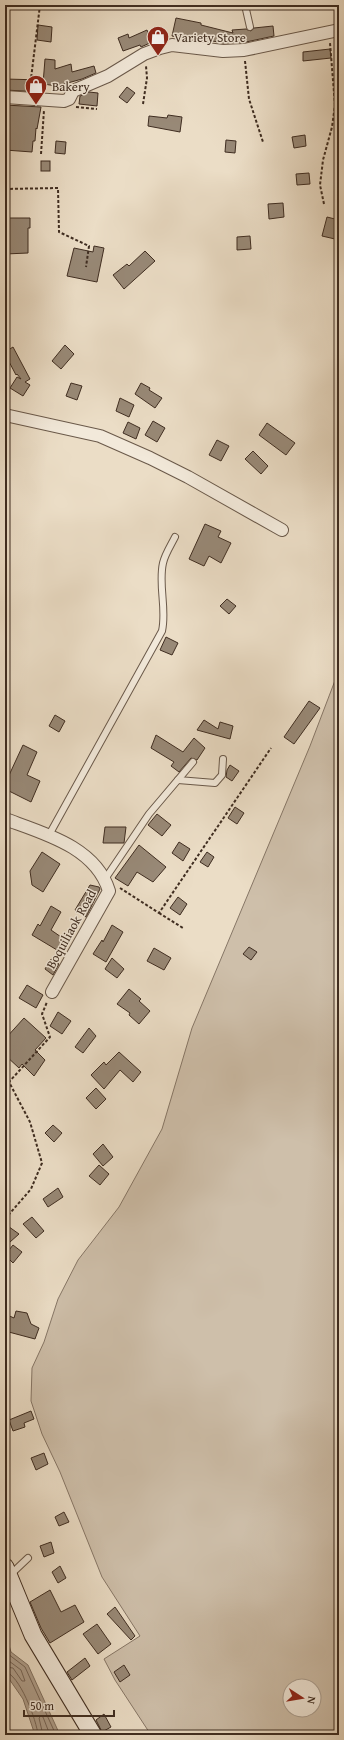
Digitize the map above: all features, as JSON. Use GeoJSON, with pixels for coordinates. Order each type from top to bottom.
{"type":"FeatureCollection","features":[{"type":"Feature","properties":{"kind":"street"},"geometry":{"type":"LineString","coordinates":[[5,97],[64,101],[69,99],[73,91],[108,76],[144,54],[172,45],[215,50],[244,50],[334,31]]}},
{"type":"Feature","properties":{"kind":"street"},"geometry":{"type":"LineString","coordinates":[[5,415],[107,439],[188,477],[282,530]]}},
{"type":"Feature","properties":{"kind":"street","name":"Boquiliaok Road"},"geometry":{"type":"LineString","coordinates":[[5,819],[50,835],[84,855],[106,879],[109,891],[52,992]]}},
{"type":"Feature","properties":{"kind":"street"},"geometry":{"type":"LineString","coordinates":[[7,1572],[33,1635],[93,1735]]}},
{"type":"Feature","properties":{"kind":"lane"},"geometry":{"type":"LineString","coordinates":[[245,5],[250,26]]}},
{"type":"Feature","properties":{"kind":"lane"},"geometry":{"type":"LineString","coordinates":[[50,835],[162,631],[164,622],[162,593],[163,562],[175,537]]}},
{"type":"Feature","properties":{"kind":"lane"},"geometry":{"type":"LineString","coordinates":[[178,780],[215,783],[222,775],[223,759]]}},
{"type":"Feature","properties":{"kind":"lane"},"geometry":{"type":"LineString","coordinates":[[106,879],[149,814],[193,762]]}},
{"type":"Feature","properties":{"kind":"lane"},"geometry":{"type":"LineString","coordinates":[[7,1572],[28,1558]]}},
{"type":"Feature","properties":{"kind":"path"},"geometry":{"type":"LineString","coordinates":[[29,98],[40,5]]}},
{"type":"Feature","properties":{"kind":"path"},"geometry":{"type":"LineString","coordinates":[[324,204],[320,185],[323,160],[332,127],[335,105],[334,31]]}},
{"type":"Feature","properties":{"kind":"path"},"geometry":{"type":"LineString","coordinates":[[244,50],[249,99],[263,142]]}},
{"type":"Feature","properties":{"kind":"path"},"geometry":{"type":"LineString","coordinates":[[143,104],[148,78],[144,54]]}},
{"type":"Feature","properties":{"kind":"path"},"geometry":{"type":"LineString","coordinates":[[41,154],[45,99]]}},
{"type":"Feature","properties":{"kind":"path"},"geometry":{"type":"LineString","coordinates":[[64,101],[70,106],[97,109]]}},
{"type":"Feature","properties":{"kind":"path"},"geometry":{"type":"LineString","coordinates":[[5,189],[58,188],[59,232],[90,246],[86,267]]}},
{"type":"Feature","properties":{"kind":"path"},"geometry":{"type":"LineString","coordinates":[[159,913],[271,748]]}},
{"type":"Feature","properties":{"kind":"path"},"geometry":{"type":"LineString","coordinates":[[106,879],[183,928]]}},
{"type":"Feature","properties":{"kind":"path"},"geometry":{"type":"LineString","coordinates":[[5,1219],[31,1189],[42,1163],[30,1122],[9,1082],[50,1037],[42,1014],[52,992]]}},
{"type":"Feature","properties":{"kind":"shaded area"},"geometry":{"type":"Polygon","coordinates":[[[339,670],[339,1735],[151,1735],[115,1680],[104,1659],[140,1636],[102,1577],[60,1472],[42,1434],[31,1401],[32,1368],[44,1342],[58,1299],[78,1260],[119,1207],[162,1129],[192,1028],[310,746],[339,670]]]}},
{"type":"Feature","properties":{"kind":"water"},"geometry":{"type":"Polygon","coordinates":[[[5,1632],[11,1652],[28,1665],[60,1735],[35,1735],[23,1699],[5,1673],[5,1632]]]}},
{"type":"Feature","properties":{"kind":"building"},"geometry":{"type":"Polygon","coordinates":[[[176,18],[201,23],[201,25],[233,33],[232,30],[246,29],[251,31],[254,28],[273,26],[274,36],[246,42],[223,43],[197,38],[197,40],[172,36],[176,18]]]}},
{"type":"Feature","properties":{"kind":"building"},"geometry":{"type":"Polygon","coordinates":[[[38,25],[52,27],[51,42],[37,40],[38,25]]]}},
{"type":"Feature","properties":{"kind":"building"},"geometry":{"type":"Polygon","coordinates":[[[147,30],[152,42],[141,47],[140,45],[123,51],[118,38],[128,34],[129,38],[147,30]]]}},
{"type":"Feature","properties":{"kind":"building"},"geometry":{"type":"Polygon","coordinates":[[[330,49],[331,58],[303,61],[303,52],[330,49]]]}},
{"type":"Feature","properties":{"kind":"building"},"geometry":{"type":"Polygon","coordinates":[[[45,59],[55,60],[55,69],[71,64],[72,72],[94,66],[96,73],[82,79],[57,86],[43,84],[45,59]]]}},
{"type":"Feature","properties":{"kind":"building"},"geometry":{"type":"Polygon","coordinates":[[[5,79],[42,80],[41,92],[5,90],[5,79]]]}},
{"type":"Feature","properties":{"kind":"building"},"geometry":{"type":"Polygon","coordinates":[[[127,87],[135,93],[127,103],[119,97],[127,87]]]}},
{"type":"Feature","properties":{"kind":"building"},"geometry":{"type":"Polygon","coordinates":[[[89,92],[98,93],[97,106],[79,104],[80,96],[89,92]]]}},
{"type":"Feature","properties":{"kind":"building"},"geometry":{"type":"Polygon","coordinates":[[[5,105],[41,107],[32,152],[5,150],[5,105]]]}},
{"type":"Feature","properties":{"kind":"building"},"geometry":{"type":"Polygon","coordinates":[[[168,115],[182,117],[180,132],[148,126],[149,116],[167,118],[168,115]]]}},
{"type":"Feature","properties":{"kind":"building"},"geometry":{"type":"Polygon","coordinates":[[[305,135],[306,146],[294,148],[292,137],[305,135]]]}},
{"type":"Feature","properties":{"kind":"building"},"geometry":{"type":"Polygon","coordinates":[[[226,140],[236,141],[235,153],[225,152],[226,140]]]}},
{"type":"Feature","properties":{"kind":"building"},"geometry":{"type":"Polygon","coordinates":[[[56,141],[66,142],[65,154],[55,153],[56,141]]]}},
{"type":"Feature","properties":{"kind":"building"},"geometry":{"type":"Polygon","coordinates":[[[41,161],[50,161],[50,171],[41,171],[41,161]]]}},
{"type":"Feature","properties":{"kind":"building"},"geometry":{"type":"Polygon","coordinates":[[[309,173],[310,184],[297,185],[296,174],[309,173]]]}},
{"type":"Feature","properties":{"kind":"building"},"geometry":{"type":"Polygon","coordinates":[[[283,203],[284,217],[269,219],[268,204],[283,203]]]}},
{"type":"Feature","properties":{"kind":"building"},"geometry":{"type":"Polygon","coordinates":[[[327,217],[339,220],[335,239],[322,236],[327,217]]]}},
{"type":"Feature","properties":{"kind":"building"},"geometry":{"type":"Polygon","coordinates":[[[5,218],[30,218],[30,228],[28,228],[28,253],[5,254],[5,218]]]}},
{"type":"Feature","properties":{"kind":"building"},"geometry":{"type":"Polygon","coordinates":[[[250,236],[251,249],[237,250],[237,237],[250,236]]]}},
{"type":"Feature","properties":{"kind":"building"},"geometry":{"type":"Polygon","coordinates":[[[94,246],[104,248],[97,282],[67,276],[74,248],[93,252],[94,246]]]}},
{"type":"Feature","properties":{"kind":"building"},"geometry":{"type":"Polygon","coordinates":[[[145,251],[155,261],[124,289],[113,275],[127,264],[129,266],[145,251]]]}},
{"type":"Feature","properties":{"kind":"building"},"geometry":{"type":"Polygon","coordinates":[[[65,345],[74,354],[61,369],[52,361],[65,345]]]}},
{"type":"Feature","properties":{"kind":"building"},"geometry":{"type":"Polygon","coordinates":[[[13,347],[30,379],[25,382],[30,385],[23,396],[10,388],[17,377],[21,379],[17,374],[16,375],[5,354],[5,352],[13,347]]]}},
{"type":"Feature","properties":{"kind":"building"},"geometry":{"type":"Polygon","coordinates":[[[71,383],[82,386],[77,400],[66,396],[71,383]]]}},
{"type":"Feature","properties":{"kind":"building"},"geometry":{"type":"Polygon","coordinates":[[[141,383],[162,398],[155,408],[135,394],[141,383]]]}},
{"type":"Feature","properties":{"kind":"building"},"geometry":{"type":"Polygon","coordinates":[[[120,398],[134,405],[129,417],[116,411],[120,398]]]}},
{"type":"Feature","properties":{"kind":"building"},"geometry":{"type":"Polygon","coordinates":[[[153,421],[165,428],[157,442],[145,435],[153,421]]]}},
{"type":"Feature","properties":{"kind":"building"},"geometry":{"type":"Polygon","coordinates":[[[128,422],[140,428],[136,439],[123,433],[128,422]]]}},
{"type":"Feature","properties":{"kind":"building"},"geometry":{"type":"Polygon","coordinates":[[[267,423],[295,443],[286,455],[259,435],[267,423]]]}},
{"type":"Feature","properties":{"kind":"building"},"geometry":{"type":"Polygon","coordinates":[[[217,440],[229,446],[221,461],[209,455],[217,440]]]}},
{"type":"Feature","properties":{"kind":"building"},"geometry":{"type":"Polygon","coordinates":[[[253,451],[268,466],[261,474],[245,459],[253,451]]]}},
{"type":"Feature","properties":{"kind":"building"},"geometry":{"type":"Polygon","coordinates":[[[205,524],[221,531],[218,537],[231,543],[221,563],[209,556],[204,566],[189,559],[205,524]]]}},
{"type":"Feature","properties":{"kind":"building"},"geometry":{"type":"Polygon","coordinates":[[[227,599],[236,606],[229,614],[220,606],[227,599]]]}},
{"type":"Feature","properties":{"kind":"building"},"geometry":{"type":"Polygon","coordinates":[[[166,637],[178,643],[172,655],[160,650],[166,637]]]}},
{"type":"Feature","properties":{"kind":"building"},"geometry":{"type":"Polygon","coordinates":[[[309,701],[320,708],[294,744],[284,737],[309,701]]]}},
{"type":"Feature","properties":{"kind":"building"},"geometry":{"type":"Polygon","coordinates":[[[55,715],[65,721],[59,732],[49,726],[55,715]]]}},
{"type":"Feature","properties":{"kind":"building"},"geometry":{"type":"Polygon","coordinates":[[[204,720],[218,729],[220,722],[233,726],[230,739],[197,730],[204,720]]]}},
{"type":"Feature","properties":{"kind":"building"},"geometry":{"type":"Polygon","coordinates":[[[156,735],[183,752],[194,738],[205,748],[197,760],[191,758],[179,772],[171,766],[174,762],[151,748],[156,735]]]}},
{"type":"Feature","properties":{"kind":"building"},"geometry":{"type":"Polygon","coordinates":[[[23,745],[37,752],[27,775],[40,781],[31,802],[5,789],[5,784],[23,745]]]}},
{"type":"Feature","properties":{"kind":"building"},"geometry":{"type":"Polygon","coordinates":[[[230,765],[239,771],[232,781],[226,777],[227,770],[230,765]]]}},
{"type":"Feature","properties":{"kind":"building"},"geometry":{"type":"Polygon","coordinates":[[[235,807],[244,813],[237,824],[228,818],[235,807]]]}},
{"type":"Feature","properties":{"kind":"building"},"geometry":{"type":"Polygon","coordinates":[[[157,814],[171,825],[162,836],[148,825],[157,814]]]}},
{"type":"Feature","properties":{"kind":"building"},"geometry":{"type":"Polygon","coordinates":[[[105,827],[126,827],[124,843],[103,843],[105,827]]]}},
{"type":"Feature","properties":{"kind":"building"},"geometry":{"type":"Polygon","coordinates":[[[179,842],[190,849],[183,861],[172,853],[179,842]]]}},
{"type":"Feature","properties":{"kind":"building"},"geometry":{"type":"Polygon","coordinates":[[[139,845],[166,867],[153,882],[137,872],[128,886],[115,878],[139,845]]]}},
{"type":"Feature","properties":{"kind":"building"},"geometry":{"type":"Polygon","coordinates":[[[42,852],[60,864],[43,892],[32,885],[30,871],[42,852]]]}},
{"type":"Feature","properties":{"kind":"building"},"geometry":{"type":"Polygon","coordinates":[[[207,852],[214,857],[208,867],[200,862],[207,852]]]}},
{"type":"Feature","properties":{"kind":"building"},"geometry":{"type":"Polygon","coordinates":[[[90,885],[99,887],[100,889],[86,917],[75,910],[90,885]]]}},
{"type":"Feature","properties":{"kind":"building"},"geometry":{"type":"Polygon","coordinates":[[[178,897],[187,904],[180,915],[170,908],[178,897]]]}},
{"type":"Feature","properties":{"kind":"building"},"geometry":{"type":"Polygon","coordinates":[[[51,906],[61,912],[51,930],[64,939],[57,950],[32,935],[38,924],[40,926],[51,906]]]}},
{"type":"Feature","properties":{"kind":"building"},"geometry":{"type":"Polygon","coordinates":[[[112,925],[123,932],[106,962],[93,954],[102,940],[103,942],[112,925]]]}},
{"type":"Feature","properties":{"kind":"building"},"geometry":{"type":"Polygon","coordinates":[[[249,947],[257,952],[251,960],[243,954],[249,947]]]}},
{"type":"Feature","properties":{"kind":"building"},"geometry":{"type":"Polygon","coordinates":[[[154,948],[171,958],[164,970],[147,961],[154,948]]]}},
{"type":"Feature","properties":{"kind":"building"},"geometry":{"type":"Polygon","coordinates":[[[112,958],[124,969],[117,978],[105,969],[112,958]]]}},
{"type":"Feature","properties":{"kind":"building"},"geometry":{"type":"Polygon","coordinates":[[[51,959],[59,964],[53,975],[45,969],[51,959]]]}},
{"type":"Feature","properties":{"kind":"building"},"geometry":{"type":"Polygon","coordinates":[[[27,985],[43,995],[36,1008],[19,998],[27,985]]]}},
{"type":"Feature","properties":{"kind":"building"},"geometry":{"type":"Polygon","coordinates":[[[129,989],[141,999],[139,1001],[150,1011],[139,1024],[129,1015],[130,1013],[117,1004],[129,989]]]}},
{"type":"Feature","properties":{"kind":"building"},"geometry":{"type":"Polygon","coordinates":[[[58,1012],[71,1021],[62,1034],[50,1026],[58,1012]]]}},
{"type":"Feature","properties":{"kind":"building"},"geometry":{"type":"Polygon","coordinates":[[[24,1018],[46,1038],[35,1050],[45,1060],[34,1076],[22,1064],[19,1068],[5,1055],[5,1039],[24,1018]]]}},
{"type":"Feature","properties":{"kind":"building"},"geometry":{"type":"Polygon","coordinates":[[[89,1028],[96,1036],[83,1053],[75,1047],[89,1028]]]}},
{"type":"Feature","properties":{"kind":"building"},"geometry":{"type":"Polygon","coordinates":[[[119,1052],[141,1072],[133,1082],[120,1070],[104,1089],[91,1075],[104,1062],[106,1065],[119,1052]]]}},
{"type":"Feature","properties":{"kind":"building"},"geometry":{"type":"Polygon","coordinates":[[[96,1088],[106,1099],[96,1109],[86,1098],[96,1088]]]}},
{"type":"Feature","properties":{"kind":"building"},"geometry":{"type":"Polygon","coordinates":[[[53,1125],[62,1133],[54,1142],[45,1133],[53,1125]]]}},
{"type":"Feature","properties":{"kind":"building"},"geometry":{"type":"Polygon","coordinates":[[[103,1144],[113,1157],[103,1166],[93,1154],[103,1144]]]}},
{"type":"Feature","properties":{"kind":"building"},"geometry":{"type":"Polygon","coordinates":[[[99,1165],[109,1174],[100,1185],[89,1176],[99,1165]]]}},
{"type":"Feature","properties":{"kind":"building"},"geometry":{"type":"Polygon","coordinates":[[[58,1188],[63,1197],[48,1207],[43,1199],[58,1188]]]}},
{"type":"Feature","properties":{"kind":"building"},"geometry":{"type":"Polygon","coordinates":[[[32,1217],[44,1231],[36,1238],[23,1224],[32,1217]]]}},
{"type":"Feature","properties":{"kind":"building"},"geometry":{"type":"Polygon","coordinates":[[[5,1224],[19,1234],[10,1242],[5,1238],[5,1224]]]}},
{"type":"Feature","properties":{"kind":"building"},"geometry":{"type":"Polygon","coordinates":[[[13,1245],[22,1252],[13,1263],[5,1255],[13,1245]]]}},
{"type":"Feature","properties":{"kind":"building"},"geometry":{"type":"Polygon","coordinates":[[[16,1311],[27,1313],[31,1324],[39,1328],[35,1339],[5,1331],[5,1314],[14,1318],[16,1311]]]}},
{"type":"Feature","properties":{"kind":"building"},"geometry":{"type":"Polygon","coordinates":[[[31,1411],[34,1419],[24,1423],[25,1427],[13,1431],[9,1420],[31,1411]]]}},
{"type":"Feature","properties":{"kind":"building"},"geometry":{"type":"Polygon","coordinates":[[[44,1453],[48,1464],[36,1470],[31,1458],[44,1453]]]}},
{"type":"Feature","properties":{"kind":"building"},"geometry":{"type":"Polygon","coordinates":[[[64,1512],[69,1522],[59,1526],[55,1517],[64,1512]]]}},
{"type":"Feature","properties":{"kind":"building"},"geometry":{"type":"Polygon","coordinates":[[[51,1542],[54,1553],[44,1557],[40,1546],[51,1542]]]}},
{"type":"Feature","properties":{"kind":"building"},"geometry":{"type":"Polygon","coordinates":[[[60,1566],[66,1578],[58,1583],[52,1572],[60,1566]]]}},
{"type":"Feature","properties":{"kind":"building"},"geometry":{"type":"Polygon","coordinates":[[[50,1590],[61,1612],[75,1605],[84,1622],[50,1643],[41,1628],[30,1602],[50,1590]]]}},
{"type":"Feature","properties":{"kind":"building"},"geometry":{"type":"Polygon","coordinates":[[[115,1607],[135,1636],[131,1640],[107,1614],[115,1607]]]}},
{"type":"Feature","properties":{"kind":"building"},"geometry":{"type":"Polygon","coordinates":[[[97,1624],[111,1644],[98,1654],[83,1634],[97,1624]]]}},
{"type":"Feature","properties":{"kind":"building"},"geometry":{"type":"Polygon","coordinates":[[[85,1658],[90,1666],[72,1680],[67,1672],[85,1658]]]}},
{"type":"Feature","properties":{"kind":"building"},"geometry":{"type":"Polygon","coordinates":[[[124,1665],[130,1675],[120,1682],[114,1672],[124,1665]]]}},
{"type":"Feature","properties":{"kind":"building"},"geometry":{"type":"Polygon","coordinates":[[[104,1714],[111,1727],[102,1732],[96,1720],[104,1714]]]}},
{"type":"Feature","properties":{"kind":"place","name":"Variety Store"},"geometry":{"type":"Point","coordinates":[158,56]}},
{"type":"Feature","properties":{"kind":"place","name":"Bakery"},"geometry":{"type":"Point","coordinates":[36,106]}}]}
